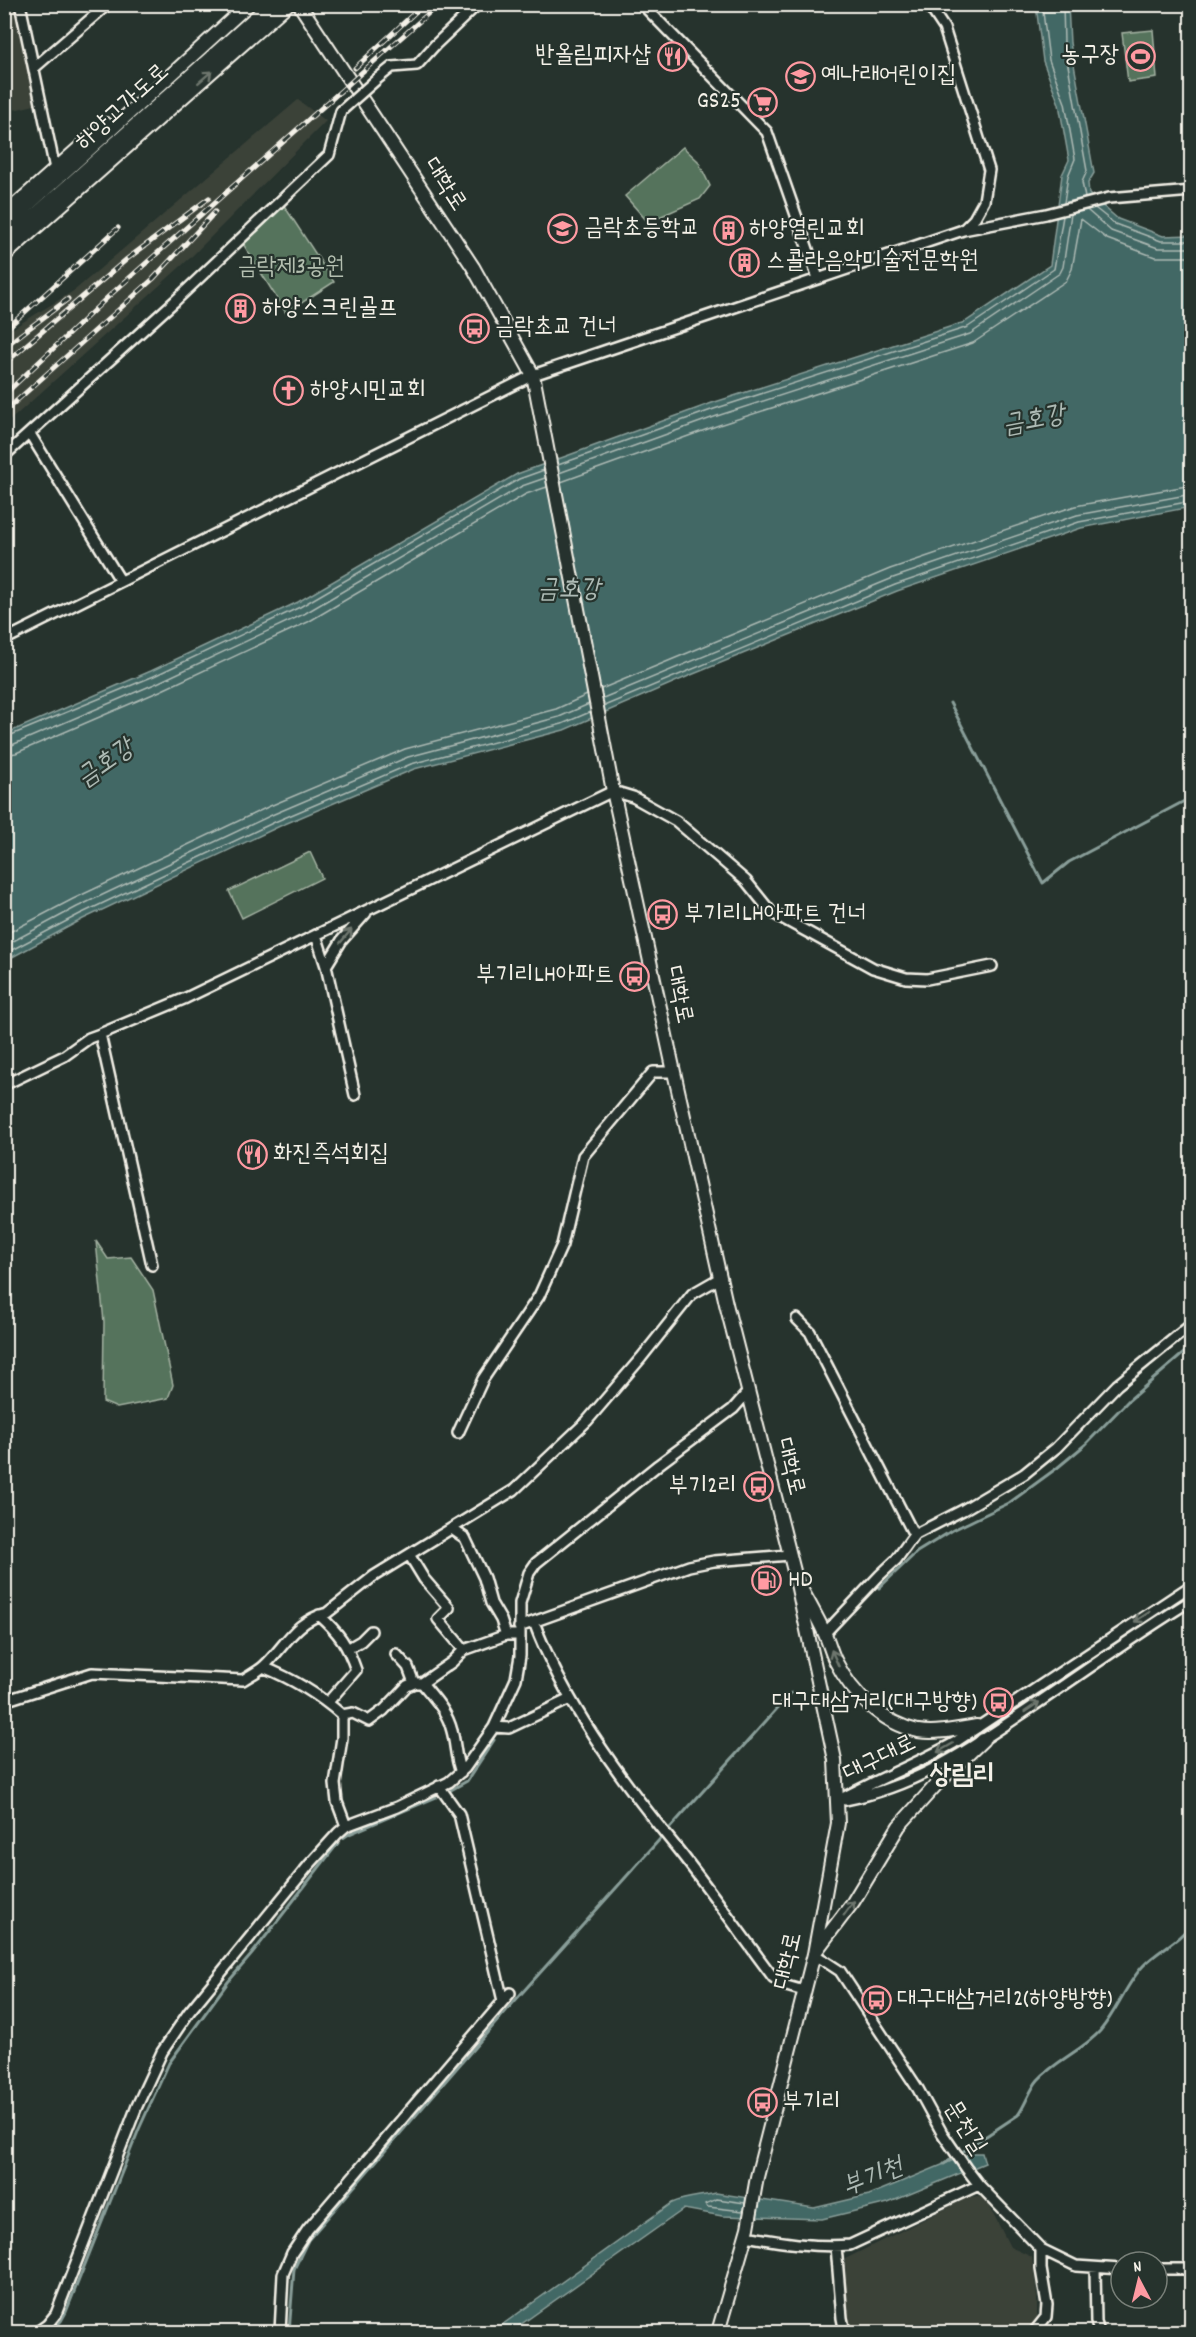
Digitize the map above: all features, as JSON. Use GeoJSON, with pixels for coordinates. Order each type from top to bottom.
{"type":"FeatureCollection","features":[{"type":"Feature","properties":{"kind":"main road"},"geometry":{"type":"LineString","coordinates":[[4,215],[238,4]]}},
{"type":"Feature","properties":{"kind":"main road","name":"하양고가도로"},"geometry":{"type":"LineString","coordinates":[[4,227],[249,4]]}},
{"type":"Feature","properties":{"kind":"main road","name":"하양고가도로"},"geometry":{"type":"LineString","coordinates":[[4,243],[270,4]]}},
{"type":"Feature","properties":{"kind":"main road"},"geometry":{"type":"LineString","coordinates":[[4,256],[288,4]]}},
{"type":"Feature","properties":{"kind":"main road","name":"대학로"},"geometry":{"type":"LineString","coordinates":[[299,4],[473,267],[533,375],[613,791],[674,1072],[720,1278],[796,1579],[835,1760],[838,1823],[833,1859],[814,1954],[756,2182],[747,2232]]}},
{"type":"Feature","properties":{"kind":"main road"},"geometry":{"type":"LineString","coordinates":[[796,1579],[825,1633],[836,1662],[848,1681],[872,1708],[891,1721],[918,1731],[938,1732],[977,1726]]}},
{"type":"Feature","properties":{"kind":"main road"},"geometry":{"type":"LineString","coordinates":[[814,1954],[853,1902],[899,1826],[936,1785],[983,1740]]}},
{"type":"Feature","properties":{"kind":"main road"},"geometry":{"type":"LineString","coordinates":[[718,2332],[747,2232]]}},
{"type":"Feature","properties":{"kind":"street"},"geometry":{"type":"LineString","coordinates":[[20,4],[55,169]]}},
{"type":"Feature","properties":{"kind":"street"},"geometry":{"type":"LineString","coordinates":[[34,68],[108,4]]}},
{"type":"Feature","properties":{"kind":"street"},"geometry":{"type":"LineString","coordinates":[[4,456],[176,301],[329,155],[341,111],[393,67],[417,65],[478,4]]}},
{"type":"Feature","properties":{"kind":"street"},"geometry":{"type":"LineString","coordinates":[[642,4],[767,132],[818,278]]}},
{"type":"Feature","properties":{"kind":"street"},"geometry":{"type":"LineString","coordinates":[[928,4],[944,28],[989,170],[984,201],[974,219],[963,230]]}},
{"type":"Feature","properties":{"kind":"street"},"geometry":{"type":"LineString","coordinates":[[4,640],[533,375],[963,230],[1047,214],[1109,198],[1191,191]]}},
{"type":"Feature","properties":{"kind":"street"},"geometry":{"type":"LineString","coordinates":[[30,434],[120,580]]}},
{"type":"Feature","properties":{"kind":"street"},"geometry":{"type":"LineString","coordinates":[[4,1085],[64,1056],[89,1038],[186,998],[613,791],[633,797],[676,821],[746,881],[771,912],[873,968],[906,978],[927,979],[992,966]]}},
{"type":"Feature","properties":{"kind":"street"},"geometry":{"type":"LineString","coordinates":[[326,966],[342,940],[370,909]]}},
{"type":"Feature","properties":{"kind":"street"},"geometry":{"type":"LineString","coordinates":[[316,935],[326,966],[355,1095]]}},
{"type":"Feature","properties":{"kind":"street"},"geometry":{"type":"LineString","coordinates":[[100,1034],[152,1265]]}},
{"type":"Feature","properties":{"kind":"street"},"geometry":{"type":"LineString","coordinates":[[458,1433],[483,1380],[539,1296],[562,1245],[583,1156],[653,1072],[674,1072]]}},
{"type":"Feature","properties":{"kind":"street"},"geometry":{"type":"LineString","coordinates":[[4,1701],[92,1673],[243,1680],[263,1667],[290,1634],[319,1615],[327,1613],[374,1576],[410,1556],[514,1490],[587,1421],[692,1294],[720,1278]]}},
{"type":"Feature","properties":{"kind":"street"},"geometry":{"type":"LineString","coordinates":[[797,1319],[810,1332],[914,1535]]}},
{"type":"Feature","properties":{"kind":"street"},"geometry":{"type":"LineString","coordinates":[[825,1633],[897,1560],[914,1535],[963,1510],[1024,1473],[1056,1448],[1117,1385],[1191,1324]]}},
{"type":"Feature","properties":{"kind":"street"},"geometry":{"type":"LineString","coordinates":[[37,2332],[56,2314],[137,2106],[162,2052],[196,2003],[309,1865],[346,1826],[397,1807],[449,1782],[461,1772],[494,1727],[516,1679],[520,1656],[520,1603],[529,1573],[536,1563],[645,1475],[733,1409],[748,1392]]}},
{"type":"Feature","properties":{"kind":"street"},"geometry":{"type":"LineString","coordinates":[[452,1529],[465,1538],[484,1578],[491,1604],[501,1620],[506,1635]]}},
{"type":"Feature","properties":{"kind":"street"},"geometry":{"type":"LineString","coordinates":[[342,1715],[353,1713],[369,1721],[382,1712],[407,1686],[418,1683],[452,1662],[464,1650],[689,1566],[714,1560],[790,1555]]}},
{"type":"Feature","properties":{"kind":"street"},"geometry":{"type":"LineString","coordinates":[[410,1556],[424,1579],[449,1608],[438,1619],[464,1650]]}},
{"type":"Feature","properties":{"kind":"street","name":"대구대로"},"geometry":{"type":"LineString","coordinates":[[837,1801],[872,1782],[918,1763],[954,1743],[1191,1585]]}},
{"type":"Feature","properties":{"kind":"street","name":"대구대로"},"geometry":{"type":"LineString","coordinates":[[837,1801],[876,1792],[913,1779],[983,1740],[1191,1600]]}},
{"type":"Feature","properties":{"kind":"street"},"geometry":{"type":"LineString","coordinates":[[319,1615],[336,1631],[349,1648],[356,1670],[328,1702]]}},
{"type":"Feature","properties":{"kind":"street"},"geometry":{"type":"LineString","coordinates":[[534,1622],[551,1666],[570,1699],[664,1834],[773,1977],[783,1985],[804,1991]]}},
{"type":"Feature","properties":{"kind":"street"},"geometry":{"type":"LineString","coordinates":[[349,1648],[371,1631]]}},
{"type":"Feature","properties":{"kind":"street"},"geometry":{"type":"LineString","coordinates":[[396,1654],[418,1683],[442,1706],[452,1731],[455,1757],[461,1772]]}},
{"type":"Feature","properties":{"kind":"street"},"geometry":{"type":"LineString","coordinates":[[263,1667],[294,1680],[328,1702],[342,1715],[342,1738],[334,1784],[337,1802],[346,1826]]}},
{"type":"Feature","properties":{"kind":"street"},"geometry":{"type":"LineString","coordinates":[[494,1727],[509,1728],[570,1699]]}},
{"type":"Feature","properties":{"kind":"street"},"geometry":{"type":"LineString","coordinates":[[280,2332],[284,2274],[292,2253],[303,2235],[506,1997],[459,1814],[439,1786]]}},
{"type":"Feature","properties":{"kind":"street","name":"문천길"},"geometry":{"type":"LineString","coordinates":[[814,1954],[840,1971],[918,2089],[942,2133],[979,2185],[1041,2249],[1076,2266],[1109,2268]]}},
{"type":"Feature","properties":{"kind":"street"},"geometry":{"type":"LineString","coordinates":[[747,2232],[773,2241],[850,2245],[979,2185]]}},
{"type":"Feature","properties":{"kind":"street"},"geometry":{"type":"LineString","coordinates":[[836,2246],[845,2332]]}},
{"type":"Feature","properties":{"kind":"street"},"geometry":{"type":"LineString","coordinates":[[1034,2332],[1046,2317],[1047,2306],[1041,2269],[1041,2249]]}},
{"type":"Feature","properties":{"kind":"street"},"geometry":{"type":"LineString","coordinates":[[1095,2268],[1096,2322],[1099,2332]]}},
{"type":"Feature","properties":{"kind":"street"},"geometry":{"type":"LineString","coordinates":[[1169,2269],[1191,2270]]}},
{"type":"Feature","properties":{"kind":"shaded area"},"geometry":{"type":"Polygon","coordinates":[[[4,5],[22,5],[43,103],[5,112],[4,5]]]}},
{"type":"Feature","properties":{"kind":"shaded area"},"geometry":{"type":"Polygon","coordinates":[[[298,100],[326,121],[189,259],[5,425],[5,328],[10,330],[75,290],[298,100]]]}},
{"type":"Feature","properties":{"kind":"shaded area"},"geometry":{"type":"Polygon","coordinates":[[[979,2196],[989,2205],[1010,2247],[1032,2257],[1037,2296],[1037,2321],[1027,2332],[852,2332],[847,2316],[845,2259],[969,2197],[979,2196]]]}},
{"type":"Feature","properties":{"kind":"green space","name":"농구장"},"geometry":{"type":"Polygon","coordinates":[[[1153,30],[1157,78],[1128,82],[1122,33],[1153,30]]]}},
{"type":"Feature","properties":{"kind":"green space"},"geometry":{"type":"Polygon","coordinates":[[[683,147],[698,161],[710,186],[700,199],[648,222],[625,196],[683,147]]]}},
{"type":"Feature","properties":{"kind":"green space","name":"금락제3공원"},"geometry":{"type":"Polygon","coordinates":[[[281,201],[334,282],[286,313],[240,239],[281,201]]]}},
{"type":"Feature","properties":{"kind":"green space"},"geometry":{"type":"Polygon","coordinates":[[[310,852],[322,878],[242,918],[229,891],[310,852]]]}},
{"type":"Feature","properties":{"kind":"green space"},"geometry":{"type":"Polygon","coordinates":[[[96,1241],[108,1259],[131,1257],[153,1290],[173,1385],[168,1398],[117,1408],[103,1402],[104,1322],[96,1241]]]}},
{"type":"Feature","properties":{"kind":"water","name":"금호강"},"geometry":{"type":"Polygon","coordinates":[[[1036,5],[1068,5],[1070,43],[1094,173],[1088,183],[1089,194],[1118,219],[1163,236],[1191,235],[1191,507],[1081,528],[897,591],[691,675],[564,730],[414,769],[280,826],[83,919],[5,961],[5,734],[151,671],[298,602],[517,474],[712,403],[965,322],[1050,265],[1062,175],[1069,160],[1059,104],[1043,61],[1036,5]]]}},
{"type":"Feature","properties":{"kind":"water"},"geometry":{"type":"Polygon","coordinates":[[[971,2153],[982,2153],[985,2163],[888,2203],[822,2219],[722,2216],[684,2209],[510,2332],[492,2332],[672,2203],[716,2193],[814,2208],[869,2195],[971,2153]]]}},
{"type":"Feature","properties":{"kind":"waterway"},"geometry":{"type":"LineString","coordinates":[[950,703],[1043,883],[1069,862],[1192,797]]}},
{"type":"Feature","properties":{"kind":"waterway"},"geometry":{"type":"LineString","coordinates":[[879,1588],[917,1552],[953,1530],[1009,1503],[1057,1468],[1086,1444],[1128,1401],[1192,1346]]}},
{"type":"Feature","properties":{"kind":"waterway"},"geometry":{"type":"LineString","coordinates":[[289,2332],[294,2269],[308,2240],[512,2004],[791,1693]]}},
{"type":"Feature","properties":{"kind":"waterway"},"geometry":{"type":"LineString","coordinates":[[451,1790],[467,1781],[494,1740]]}},
{"type":"Feature","properties":{"kind":"waterway"},"geometry":{"type":"LineString","coordinates":[[343,1838],[436,1797]]}},
{"type":"Feature","properties":{"kind":"waterway"},"geometry":{"type":"LineString","coordinates":[[50,2332],[66,2312],[139,2129],[169,2063],[228,1982],[338,1843]]}},
{"type":"Feature","properties":{"kind":"waterway","name":"부기천"},"geometry":{"type":"LineString","coordinates":[[944,2164],[1018,2115],[1038,2080],[1100,2031],[1143,1966],[1187,1930],[1192,1923]]}},
{"type":"Feature","properties":{"kind":"railway"},"geometry":{"type":"LineString","coordinates":[[355,68],[424,4]]}},
{"type":"Feature","properties":{"kind":"railway"},"geometry":{"type":"LineString","coordinates":[[4,395],[109,296],[439,4]]}},
{"type":"Feature","properties":{"kind":"railway"},"geometry":{"type":"LineString","coordinates":[[4,364],[127,259],[209,198]]}},
{"type":"Feature","properties":{"kind":"railway"},"geometry":{"type":"LineString","coordinates":[[4,412],[153,279],[215,212]]}},
{"type":"Feature","properties":{"kind":"railway"},"geometry":{"type":"LineString","coordinates":[[4,331],[118,228]]}},
{"type":"Feature","properties":{"kind":"railway"},"geometry":{"type":"LineString","coordinates":[[4,347],[68,299]]}},
{"type":"Feature","properties":{"kind":"place","name":"반올림피자샵"},"geometry":{"type":"Point","coordinates":[672,56]}},
{"type":"Feature","properties":{"kind":"place","name":"농구장"},"geometry":{"type":"Point","coordinates":[1140,56]}},
{"type":"Feature","properties":{"kind":"place","name":"예나래어린이집"},"geometry":{"type":"Point","coordinates":[800,76]}},
{"type":"Feature","properties":{"kind":"place","name":"GS25"},"geometry":{"type":"Point","coordinates":[762,102]}},
{"type":"Feature","properties":{"kind":"place","name":"금락초등학교"},"geometry":{"type":"Point","coordinates":[563,229]}},
{"type":"Feature","properties":{"kind":"place","name":"하양열린교회"},"geometry":{"type":"Point","coordinates":[728,230]}},
{"type":"Feature","properties":{"kind":"place","name":"스콜라음악미술전문학원"},"geometry":{"type":"Point","coordinates":[745,262]}},
{"type":"Feature","properties":{"kind":"place","name":"하양스크린골프"},"geometry":{"type":"Point","coordinates":[241,309]}},
{"type":"Feature","properties":{"kind":"place","name":"금락초교 건너"},"geometry":{"type":"Point","coordinates":[474,328]}},
{"type":"Feature","properties":{"kind":"place","name":"하양시민교회"},"geometry":{"type":"Point","coordinates":[289,391]}},
{"type":"Feature","properties":{"kind":"place","name":"부기리LH아파트 건너"},"geometry":{"type":"Point","coordinates":[663,915]}},
{"type":"Feature","properties":{"kind":"place","name":"부기리LH아파트"},"geometry":{"type":"Point","coordinates":[635,976]}},
{"type":"Feature","properties":{"kind":"place","name":"화진즉석회집"},"geometry":{"type":"Point","coordinates":[252,1155]}},
{"type":"Feature","properties":{"kind":"place","name":"부기2리"},"geometry":{"type":"Point","coordinates":[758,1487]}},
{"type":"Feature","properties":{"kind":"place","name":"HD"},"geometry":{"type":"Point","coordinates":[767,1581]}},
{"type":"Feature","properties":{"kind":"place","name":"대구대삼거리(대구방향)"},"geometry":{"type":"Point","coordinates":[998,1703]}},
{"type":"Feature","properties":{"kind":"place","name":"대구대삼거리2(하양방향)"},"geometry":{"type":"Point","coordinates":[876,2000]}},
{"type":"Feature","properties":{"kind":"place","name":"부기리"},"geometry":{"type":"Point","coordinates":[762,2103]}},
{"type":"Feature","properties":{"kind":"district","name":"상림리"},"geometry":{"type":"Point","coordinates":[962,1776]}}]}
